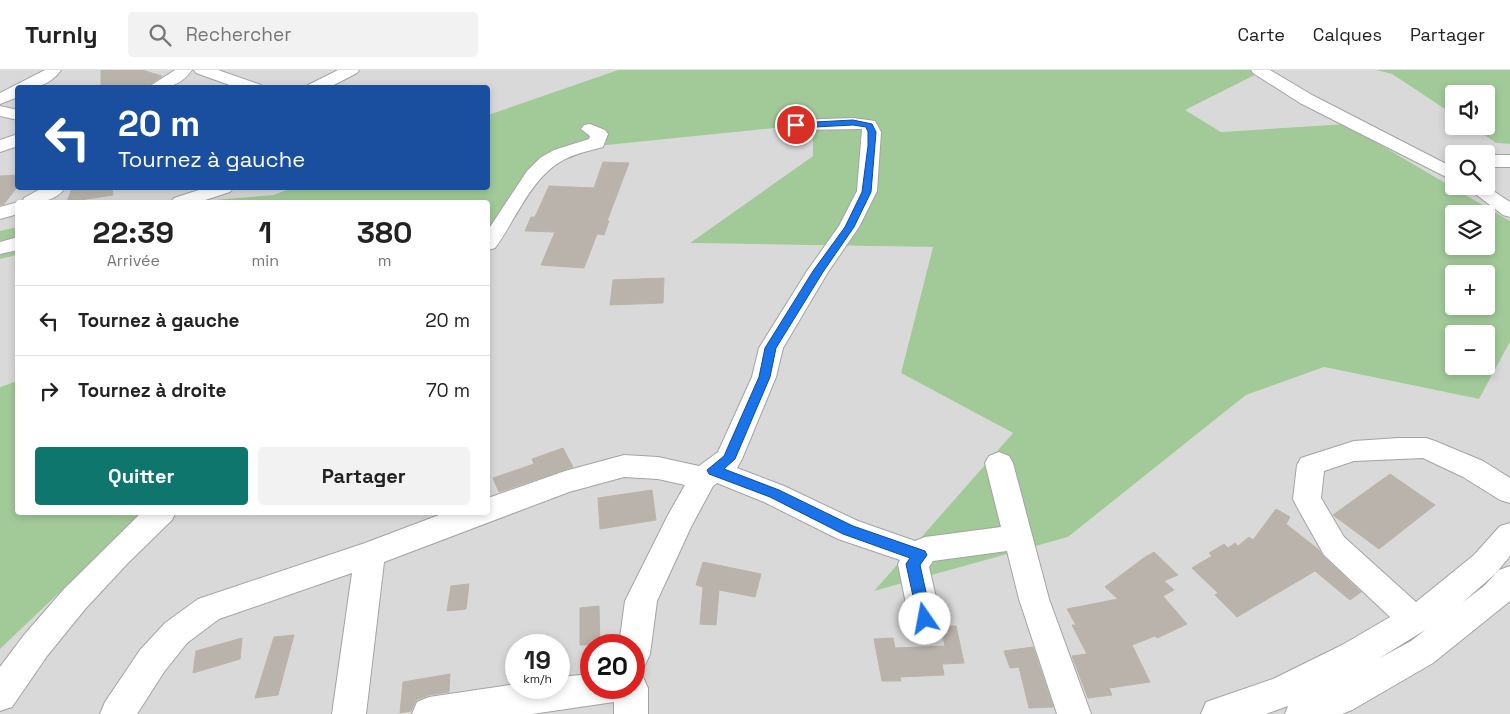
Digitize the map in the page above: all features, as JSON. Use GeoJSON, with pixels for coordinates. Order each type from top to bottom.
{"type":"FeatureCollection","features":[{"type":"Feature","properties":{"kind":"street"},"geometry":{"type":"LineString","coordinates":[[30,85],[45,78],[53,70]]}},
{"type":"Feature","properties":{"kind":"street"},"geometry":{"type":"LineString","coordinates":[[161,85],[175,78],[184,70]]}},
{"type":"Feature","properties":{"kind":"street"},"geometry":{"type":"LineString","coordinates":[[202,70],[246,85]]}},
{"type":"Feature","properties":{"kind":"street"},"geometry":{"type":"LineString","coordinates":[[320,85],[351,70]]}},
{"type":"Feature","properties":{"kind":"street"},"geometry":{"type":"LineString","coordinates":[[1259,70],[1306,99],[1445,167]]}},
{"type":"Feature","properties":{"kind":"street"},"geometry":{"type":"LineString","coordinates":[[1271,70],[1332,106],[1445,167]]}},
{"type":"Feature","properties":{"kind":"street"},"geometry":{"type":"LineString","coordinates":[[0,99],[15,92]]}},
{"type":"Feature","properties":{"kind":"street"},"geometry":{"type":"LineString","coordinates":[[0,111],[15,114]]}},
{"type":"Feature","properties":{"kind":"street"},"geometry":{"type":"LineString","coordinates":[[637,634],[641,601],[678,523],[708,474],[729,459],[764,377],[770,348],[818,271],[849,227],[867,192],[872,132],[870,125],[853,123],[796,125]]}},
{"type":"Feature","properties":{"kind":"street"},"geometry":{"type":"LineString","coordinates":[[490,241],[532,177],[542,166],[572,149],[597,143],[599,134],[590,129]]}},
{"type":"Feature","properties":{"kind":"street"},"geometry":{"type":"LineString","coordinates":[[0,147],[15,140]]}},
{"type":"Feature","properties":{"kind":"street"},"geometry":{"type":"LineString","coordinates":[[1495,161],[1510,161]]}},
{"type":"Feature","properties":{"kind":"street"},"geometry":{"type":"LineString","coordinates":[[1495,188],[1510,199]]}},
{"type":"Feature","properties":{"kind":"street"},"geometry":{"type":"LineString","coordinates":[[34,200],[52,190]]}},
{"type":"Feature","properties":{"kind":"street"},"geometry":{"type":"LineString","coordinates":[[187,200],[217,190]]}},
{"type":"Feature","properties":{"kind":"street"},"geometry":{"type":"LineString","coordinates":[[1487,195],[1510,211]]}},
{"type":"Feature","properties":{"kind":"street"},"geometry":{"type":"LineString","coordinates":[[0,214],[15,209]]}},
{"type":"Feature","properties":{"kind":"street"},"geometry":{"type":"LineString","coordinates":[[0,248],[15,244]]}},
{"type":"Feature","properties":{"kind":"street"},"geometry":{"type":"LineString","coordinates":[[1414,620],[1334,546],[1307,500],[1311,464],[1354,451],[1426,448],[1473,469],[1510,492]]}},
{"type":"Feature","properties":{"kind":"street"},"geometry":{"type":"LineString","coordinates":[[999,463],[1034,598],[1074,714]]}},
{"type":"Feature","properties":{"kind":"street"},"geometry":{"type":"LineString","coordinates":[[490,509],[565,482],[624,466],[658,468],[708,474],[774,494],[848,530],[920,555]]}},
{"type":"Feature","properties":{"kind":"street"},"geometry":{"type":"LineString","coordinates":[[0,695],[72,601],[138,533],[159,515]]}},
{"type":"Feature","properties":{"kind":"street"},"geometry":{"type":"LineString","coordinates":[[116,714],[152,661],[176,632],[209,609],[370,554],[473,515]]}},
{"type":"Feature","properties":{"kind":"street"},"geometry":{"type":"LineString","coordinates":[[1218,714],[1280,693],[1354,656],[1414,620],[1435,607],[1485,564],[1510,535]]}},
{"type":"Feature","properties":{"kind":"street"},"geometry":{"type":"LineString","coordinates":[[925,619],[913,564],[925,550],[1018,536]]}},
{"type":"Feature","properties":{"kind":"street"},"geometry":{"type":"LineString","coordinates":[[349,714],[370,554]]}},
{"type":"Feature","properties":{"kind":"street"},"geometry":{"type":"LineString","coordinates":[[1302,714],[1340,698],[1422,652],[1495,596],[1510,579]]}},
{"type":"Feature","properties":{"kind":"street"},"geometry":{"type":"LineString","coordinates":[[429,714],[580,691]]}},
{"type":"Feature","properties":{"kind":"street"},"geometry":{"type":"LineString","coordinates":[[631,699],[631,714]]}},
{"type":"Feature","properties":{"kind":"shaded area"},"geometry":{"type":"Polygon","coordinates":[[[0,70],[618,70],[490,114],[490,85],[15,85],[15,190],[287,190],[273,195],[213,200],[15,200],[15,227],[0,231],[0,70]]]}},
{"type":"Feature","properties":{"kind":"shaded area"},"geometry":{"type":"Polygon","coordinates":[[[1265,70],[1376,70],[1392,74],[1445,109],[1445,135],[1484,135],[1496,143],[1510,144],[1510,221],[1495,212],[1495,205],[1483,205],[1466,195],[1495,195],[1495,145],[1445,145],[1445,183],[1345,124],[1221,132],[1184,110],[1265,70]]]}},
{"type":"Feature","properties":{"kind":"shaded area"},"geometry":{"type":"Polygon","coordinates":[[[814,123],[813,156],[691,243],[933,247],[901,373],[1013,433],[875,590],[1068,537],[1246,395],[1324,367],[1479,399],[1492,375],[1495,375],[1495,370],[1510,342],[1510,714],[0,714],[0,649],[141,515],[490,515],[490,231],[558,150],[814,123]]]}},
{"type":"Feature","properties":{"kind":"shaded area"},"geometry":{"type":"Polygon","coordinates":[[[15,255],[15,382],[0,387],[0,259],[15,255]]]}},
{"type":"Feature","properties":{"kind":"green space"},"geometry":{"type":"Polygon","coordinates":[[[618,70],[1265,70],[1185,110],[1221,132],[1345,124],[1445,183],[1445,195],[1466,195],[1483,205],[1445,205],[1445,255],[1495,255],[1495,212],[1510,221],[1510,342],[1495,370],[1495,325],[1445,325],[1445,375],[1492,375],[1479,399],[1324,367],[1246,395],[1068,537],[874,591],[1013,433],[901,373],[933,247],[690,243],[813,156],[813,124],[558,150],[490,231],[490,200],[213,200],[273,195],[287,190],[490,190],[490,114],[618,70]]]}},
{"type":"Feature","properties":{"kind":"green space"},"geometry":{"type":"Polygon","coordinates":[[[1376,70],[1510,70],[1510,144],[1496,143],[1484,135],[1495,135],[1495,85],[1445,85],[1445,109],[1392,74],[1376,70]]]}},
{"type":"Feature","properties":{"kind":"green space"},"geometry":{"type":"Polygon","coordinates":[[[15,227],[15,255],[0,259],[0,231],[15,227]]]}},
{"type":"Feature","properties":{"kind":"green space"},"geometry":{"type":"Polygon","coordinates":[[[15,382],[15,515],[141,515],[0,649],[0,387],[15,382]]]}},
{"type":"Feature","properties":{"kind":"building"},"geometry":{"type":"Polygon","coordinates":[[[101,70],[142,70],[162,76],[149,85],[101,85],[101,70]]]}},
{"type":"Feature","properties":{"kind":"building"},"geometry":{"type":"Polygon","coordinates":[[[603,162],[629,163],[607,221],[609,221],[604,235],[597,234],[584,268],[541,265],[555,232],[525,231],[531,217],[535,217],[549,186],[594,188],[603,162]]]}},
{"type":"Feature","properties":{"kind":"building"},"geometry":{"type":"Polygon","coordinates":[[[15,175],[15,190],[4,204],[0,205],[0,176],[15,175]]]}},
{"type":"Feature","properties":{"kind":"building"},"geometry":{"type":"Polygon","coordinates":[[[71,190],[112,190],[113,195],[68,200],[71,190]]]}},
{"type":"Feature","properties":{"kind":"building"},"geometry":{"type":"Polygon","coordinates":[[[664,278],[663,303],[610,305],[613,280],[664,278]]]}},
{"type":"Feature","properties":{"kind":"building"},"geometry":{"type":"Polygon","coordinates":[[[563,448],[573,467],[499,492],[493,478],[534,464],[532,459],[563,448]]]}},
{"type":"Feature","properties":{"kind":"building"},"geometry":{"type":"Polygon","coordinates":[[[1390,474],[1435,505],[1379,549],[1333,515],[1390,474]]]}},
{"type":"Feature","properties":{"kind":"building"},"geometry":{"type":"Polygon","coordinates":[[[652,490],[656,520],[600,529],[598,498],[652,490]]]}},
{"type":"Feature","properties":{"kind":"building"},"geometry":{"type":"Polygon","coordinates":[[[1276,509],[1290,517],[1286,524],[1319,550],[1361,592],[1350,600],[1315,571],[1237,617],[1215,595],[1218,593],[1192,568],[1212,556],[1209,553],[1224,544],[1228,548],[1235,543],[1238,546],[1249,537],[1253,540],[1276,509]]]}},
{"type":"Feature","properties":{"kind":"building"},"geometry":{"type":"Polygon","coordinates":[[[1154,552],[1178,575],[1164,581],[1174,590],[1163,596],[1187,624],[1157,638],[1155,636],[1132,645],[1150,682],[1109,688],[1112,695],[1088,698],[1072,656],[1087,654],[1072,625],[1076,625],[1067,609],[1118,599],[1105,587],[1154,552]]]}},
{"type":"Feature","properties":{"kind":"building"},"geometry":{"type":"Polygon","coordinates":[[[703,562],[761,574],[755,597],[719,590],[716,625],[700,624],[703,587],[696,585],[703,562]]]}},
{"type":"Feature","properties":{"kind":"building"},"geometry":{"type":"Polygon","coordinates":[[[469,584],[466,609],[447,611],[451,586],[469,584]]]}},
{"type":"Feature","properties":{"kind":"building"},"geometry":{"type":"Polygon","coordinates":[[[599,606],[600,634],[580,634],[580,608],[599,606]]]}},
{"type":"Feature","properties":{"kind":"building"},"geometry":{"type":"Polygon","coordinates":[[[956,626],[964,663],[942,664],[944,675],[900,677],[901,681],[882,681],[874,639],[893,638],[895,648],[945,646],[941,627],[956,626]]]}},
{"type":"Feature","properties":{"kind":"building"},"geometry":{"type":"Polygon","coordinates":[[[294,635],[278,695],[255,698],[274,637],[294,635]]]}},
{"type":"Feature","properties":{"kind":"building"},"geometry":{"type":"Polygon","coordinates":[[[242,638],[240,659],[193,673],[196,651],[242,638]]]}},
{"type":"Feature","properties":{"kind":"building"},"geometry":{"type":"Polygon","coordinates":[[[1033,647],[1053,707],[1029,708],[1019,667],[1010,668],[1004,651],[1033,647]]]}},
{"type":"Feature","properties":{"kind":"building"},"geometry":{"type":"Polygon","coordinates":[[[450,674],[449,692],[429,695],[416,700],[411,711],[400,713],[403,682],[450,674]]]}},
{"type":"Feature","properties":{"kind":"route"},"geometry":{"type":"LineString","coordinates":[[796,125],[853,123],[870,125],[872,146],[867,192],[849,227],[818,271],[770,348],[764,377],[729,459],[713,470],[774,494],[848,530],[920,555],[913,564],[925,619]]}}]}
